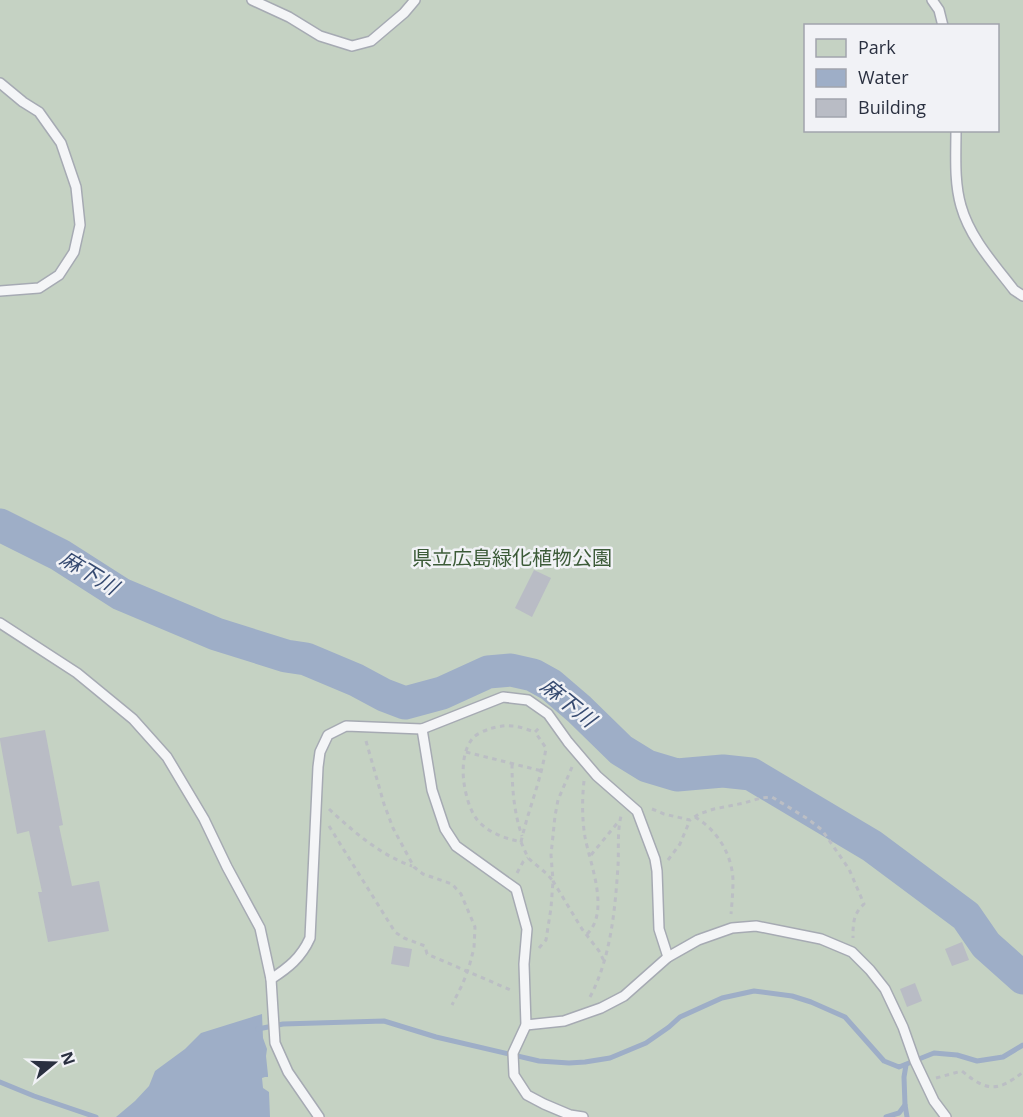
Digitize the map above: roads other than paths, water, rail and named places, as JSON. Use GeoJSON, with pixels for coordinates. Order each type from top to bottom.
{"type":"FeatureCollection","features":[{"type":"Feature","properties":{"kind":"lane"},"geometry":{"type":"LineString","coordinates":[[252,0],[289,17],[320,36],[352,46],[371,41],[404,13],[415,0]]}},
{"type":"Feature","properties":{"kind":"lane"},"geometry":{"type":"LineString","coordinates":[[932,0],[939,10],[942,24]]}},
{"type":"Feature","properties":{"kind":"lane"},"geometry":{"type":"LineString","coordinates":[[0,83],[39,112],[61,143],[76,187],[80,225],[74,252],[59,275],[39,288],[0,291]]}},
{"type":"Feature","properties":{"kind":"lane"},"geometry":{"type":"LineString","coordinates":[[956,132],[958,187],[961,206],[971,232],[1014,290],[1023,296]]}},
{"type":"Feature","properties":{"kind":"lane"},"geometry":{"type":"LineString","coordinates":[[0,623],[77,673],[133,719],[167,757],[204,819],[260,928],[271,979],[275,1043],[288,1072],[319,1117]]}},
{"type":"Feature","properties":{"kind":"lane"},"geometry":{"type":"LineString","coordinates":[[271,979],[290,967],[310,938],[320,752],[328,735],[346,726],[422,729],[503,697],[528,700],[548,714],[597,776],[636,811],[655,859],[659,929],[668,957]]}},
{"type":"Feature","properties":{"kind":"lane"},"geometry":{"type":"LineString","coordinates":[[422,729],[432,790],[445,829],[456,846],[516,889],[527,929],[524,964],[526,1025],[513,1053],[514,1075],[527,1095],[570,1115],[583,1117]]}},
{"type":"Feature","properties":{"kind":"lane"},"geometry":{"type":"LineString","coordinates":[[526,1025],[564,1021],[601,1008],[624,996],[668,957],[698,940],[732,928],[756,926],[821,939],[852,952],[885,989],[924,1081],[934,1101],[946,1117]]}},
{"type":"Feature","properties":{"kind":"water"},"geometry":{"type":"Polygon","coordinates":[[[262,1014],[268,1077],[262,1078],[263,1088],[269,1092],[270,1117],[116,1117],[149,1086],[155,1071],[185,1049],[201,1033],[262,1014]]]}},
{"type":"Feature","properties":{"kind":"waterway","name":"麻下川"},"geometry":{"type":"LineString","coordinates":[[0,525],[60,555],[121,594],[216,634],[286,656],[306,659],[405,703],[442,693],[488,672],[511,670],[533,675],[551,685],[621,750],[647,766],[677,775],[723,771],[751,774],[872,846],[966,916],[986,945],[1023,978]]}},
{"type":"Feature","properties":{"kind":"waterway"},"geometry":{"type":"LineString","coordinates":[[258,1029],[283,1024],[384,1021],[436,1037],[539,1061],[585,1062],[610,1058],[646,1043],[680,1017],[722,998],[754,991],[792,996],[845,1017],[884,1061],[899,1067],[934,1053],[957,1055],[977,1061],[1003,1057],[1023,1045]]}},
{"type":"Feature","properties":{"kind":"waterway"},"geometry":{"type":"LineString","coordinates":[[886,1117],[899,1113],[905,1105],[906,1065]]}},
{"type":"Feature","properties":{"kind":"waterway"},"geometry":{"type":"LineString","coordinates":[[0,1082],[96,1117]]}},
{"type":"Feature","properties":{"kind":"waterway"},"geometry":{"type":"LineString","coordinates":[[905,1105],[907,1117]]}},
{"type":"Feature","properties":{"kind":"park label","name":"県立広島緑化植物公園"},"geometry":{"type":"Point","coordinates":[512,558]}}]}
